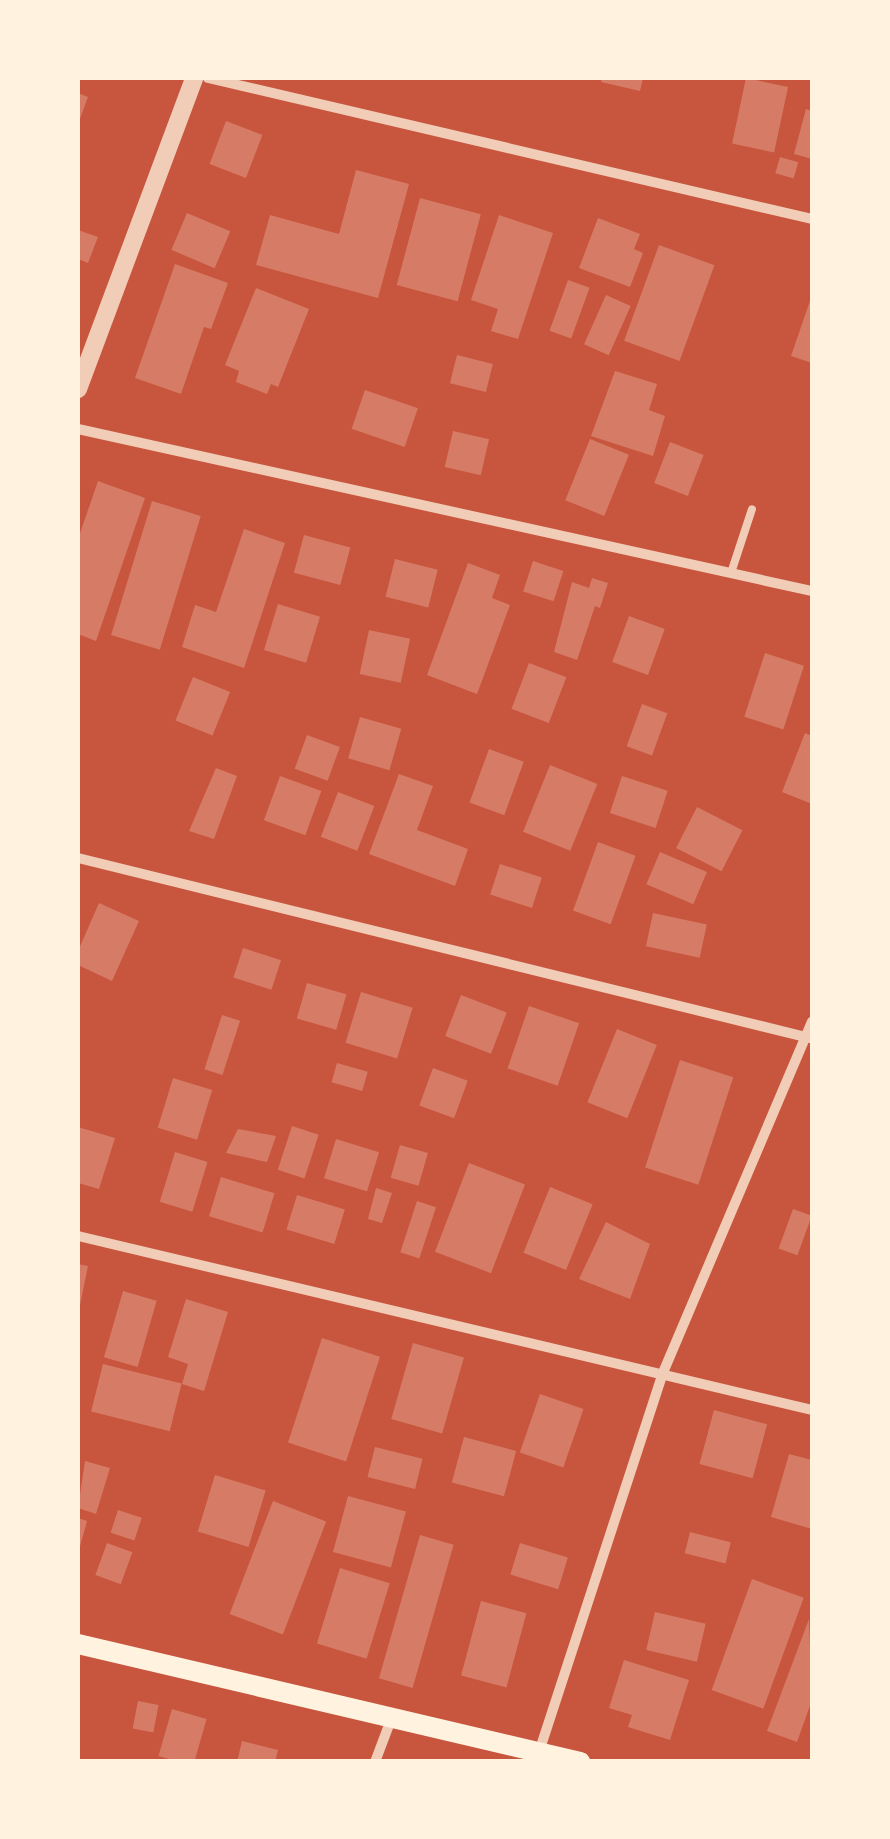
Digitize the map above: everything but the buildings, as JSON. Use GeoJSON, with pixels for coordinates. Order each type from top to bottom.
{"type":"FeatureCollection","features":[{"type":"Feature","properties":{"kind":"main road"},"geometry":{"type":"LineString","coordinates":[[78,1644],[580,1762]]}},
{"type":"Feature","properties":{"kind":"street"},"geometry":{"type":"LineString","coordinates":[[78,389],[194,78]]}},
{"type":"Feature","properties":{"kind":"street"},"geometry":{"type":"LineString","coordinates":[[208,78],[812,218]]}},
{"type":"Feature","properties":{"kind":"street"},"geometry":{"type":"LineString","coordinates":[[78,428],[812,591]]}},
{"type":"Feature","properties":{"kind":"street"},"geometry":{"type":"LineString","coordinates":[[78,858],[809,1038]]}},
{"type":"Feature","properties":{"kind":"street"},"geometry":{"type":"LineString","coordinates":[[539,1752],[662,1375],[809,1038],[812,1021]]}},
{"type":"Feature","properties":{"kind":"street"},"geometry":{"type":"LineString","coordinates":[[78,1236],[812,1410]]}},
{"type":"Feature","properties":{"kind":"street"},"geometry":{"type":"LineString","coordinates":[[376,1762],[392,1716]]}},
{"type":"Feature","properties":{"kind":"lane"},"geometry":{"type":"LineString","coordinates":[[731,573],[752,508]]}}]}
